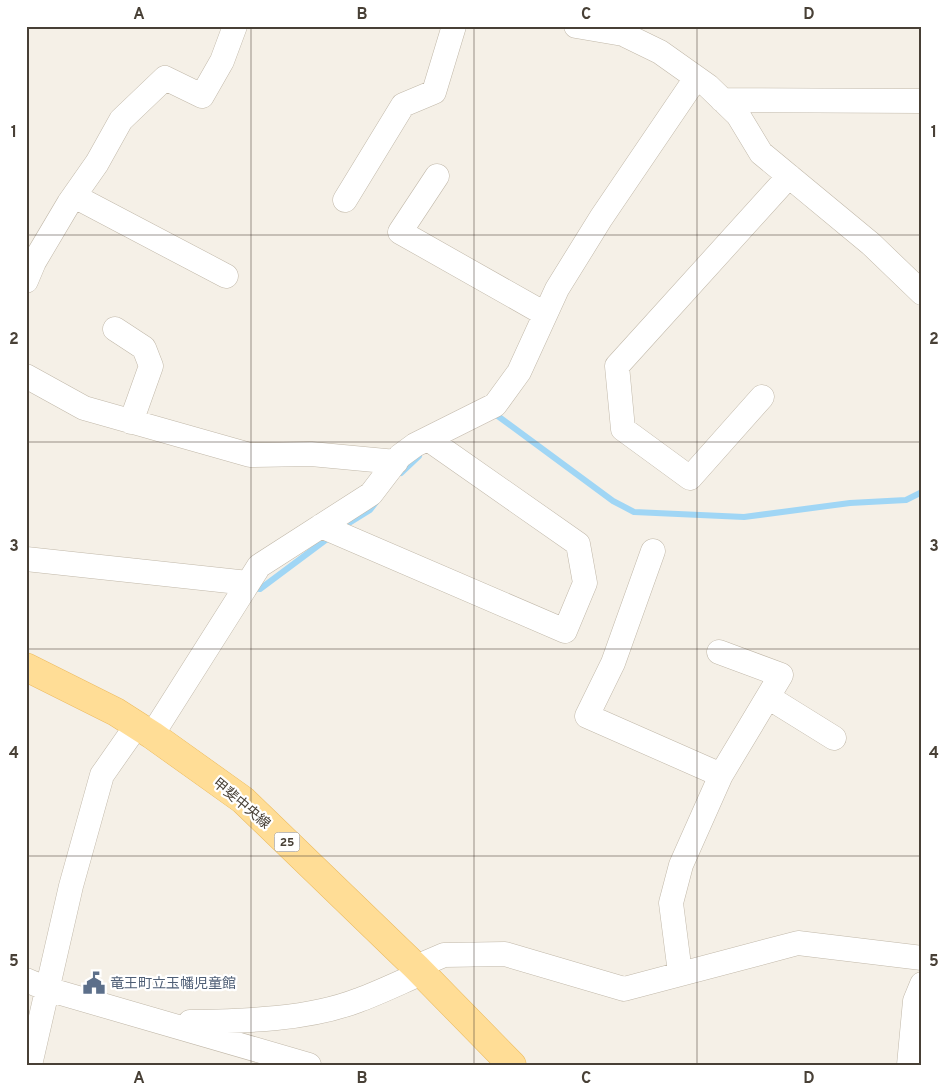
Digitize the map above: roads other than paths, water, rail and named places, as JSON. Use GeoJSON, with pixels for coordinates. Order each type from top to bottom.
{"type":"FeatureCollection","features":[{"type":"Feature","properties":{"kind":"main road","name":"甲斐中央線"},"geometry":{"type":"LineString","coordinates":[[26,667],[116,712],[145,730],[243,800],[419,970],[512,1065]]}},
{"type":"Feature","properties":{"kind":"street"},"geometry":{"type":"LineString","coordinates":[[26,281],[34,262],[74,196],[98,163],[121,120],[165,78],[202,96],[222,61],[235,26]]}},
{"type":"Feature","properties":{"kind":"street"},"geometry":{"type":"LineString","coordinates":[[345,200],[403,105],[434,92],[454,26]]}},
{"type":"Feature","properties":{"kind":"street"},"geometry":{"type":"LineString","coordinates":[[590,27],[623,34],[660,52],[696,78],[738,115],[761,153],[871,244],[922,293]]}},
{"type":"Feature","properties":{"kind":"street"},"geometry":{"type":"LineString","coordinates":[[30,1065],[37,984],[71,886],[102,775],[145,730],[259,566],[372,494],[400,456],[428,439],[495,405],[519,372],[557,289],[601,218],[696,78]]}},
{"type":"Feature","properties":{"kind":"street"},"geometry":{"type":"LineString","coordinates":[[722,100],[922,101]]}},
{"type":"Feature","properties":{"kind":"street"},"geometry":{"type":"LineString","coordinates":[[437,176],[400,232],[545,314]]}},
{"type":"Feature","properties":{"kind":"street"},"geometry":{"type":"LineString","coordinates":[[762,397],[690,478],[623,429],[617,366],[789,176]]}},
{"type":"Feature","properties":{"kind":"street"},"geometry":{"type":"LineString","coordinates":[[74,196],[226,276]]}},
{"type":"Feature","properties":{"kind":"street"},"geometry":{"type":"LineString","coordinates":[[115,328],[144,348],[151,366],[131,422]]}},
{"type":"Feature","properties":{"kind":"street"},"geometry":{"type":"LineString","coordinates":[[26,376],[84,408],[250,455],[311,454],[396,462]]}},
{"type":"Feature","properties":{"kind":"street"},"geometry":{"type":"LineString","coordinates":[[321,526],[565,631],[586,583],[578,544],[428,439]]}},
{"type":"Feature","properties":{"kind":"street"},"geometry":{"type":"LineString","coordinates":[[653,551],[614,663],[587,716],[721,774]]}},
{"type":"Feature","properties":{"kind":"street"},"geometry":{"type":"LineString","coordinates":[[26,559],[248,583]]}},
{"type":"Feature","properties":{"kind":"street"},"geometry":{"type":"LineString","coordinates":[[680,973],[671,904],[681,865],[721,774],[781,675],[718,652]]}},
{"type":"Feature","properties":{"kind":"street"},"geometry":{"type":"LineString","coordinates":[[768,696],[834,738]]}},
{"type":"Feature","properties":{"kind":"street"},"geometry":{"type":"LineString","coordinates":[[166,1023],[248,1021],[324,1010],[358,1001],[444,955],[505,954],[624,989],[798,943],[922,958]]}},
{"type":"Feature","properties":{"kind":"street"},"geometry":{"type":"LineString","coordinates":[[37,984],[309,1065]]}},
{"type":"Feature","properties":{"kind":"street"},"geometry":{"type":"LineString","coordinates":[[909,1065],[915,1001],[922,984]]}},
{"type":"Feature","properties":{"kind":"waterway"},"geometry":{"type":"LineString","coordinates":[[491,416],[495,414],[613,501],[634,512],[744,517],[850,503],[906,500],[922,492]]}},
{"type":"Feature","properties":{"kind":"waterway"},"geometry":{"type":"LineString","coordinates":[[401,473],[419,456]]}},
{"type":"Feature","properties":{"kind":"waterway"},"geometry":{"type":"LineString","coordinates":[[341,528],[370,510],[377,501]]}},
{"type":"Feature","properties":{"kind":"waterway"},"geometry":{"type":"LineString","coordinates":[[251,588],[260,589],[331,536]]}},
{"type":"Feature","properties":{"kind":"place","name":"竜王町立玉幡児童館"},"geometry":{"type":"Point","coordinates":[94,983]}}]}
